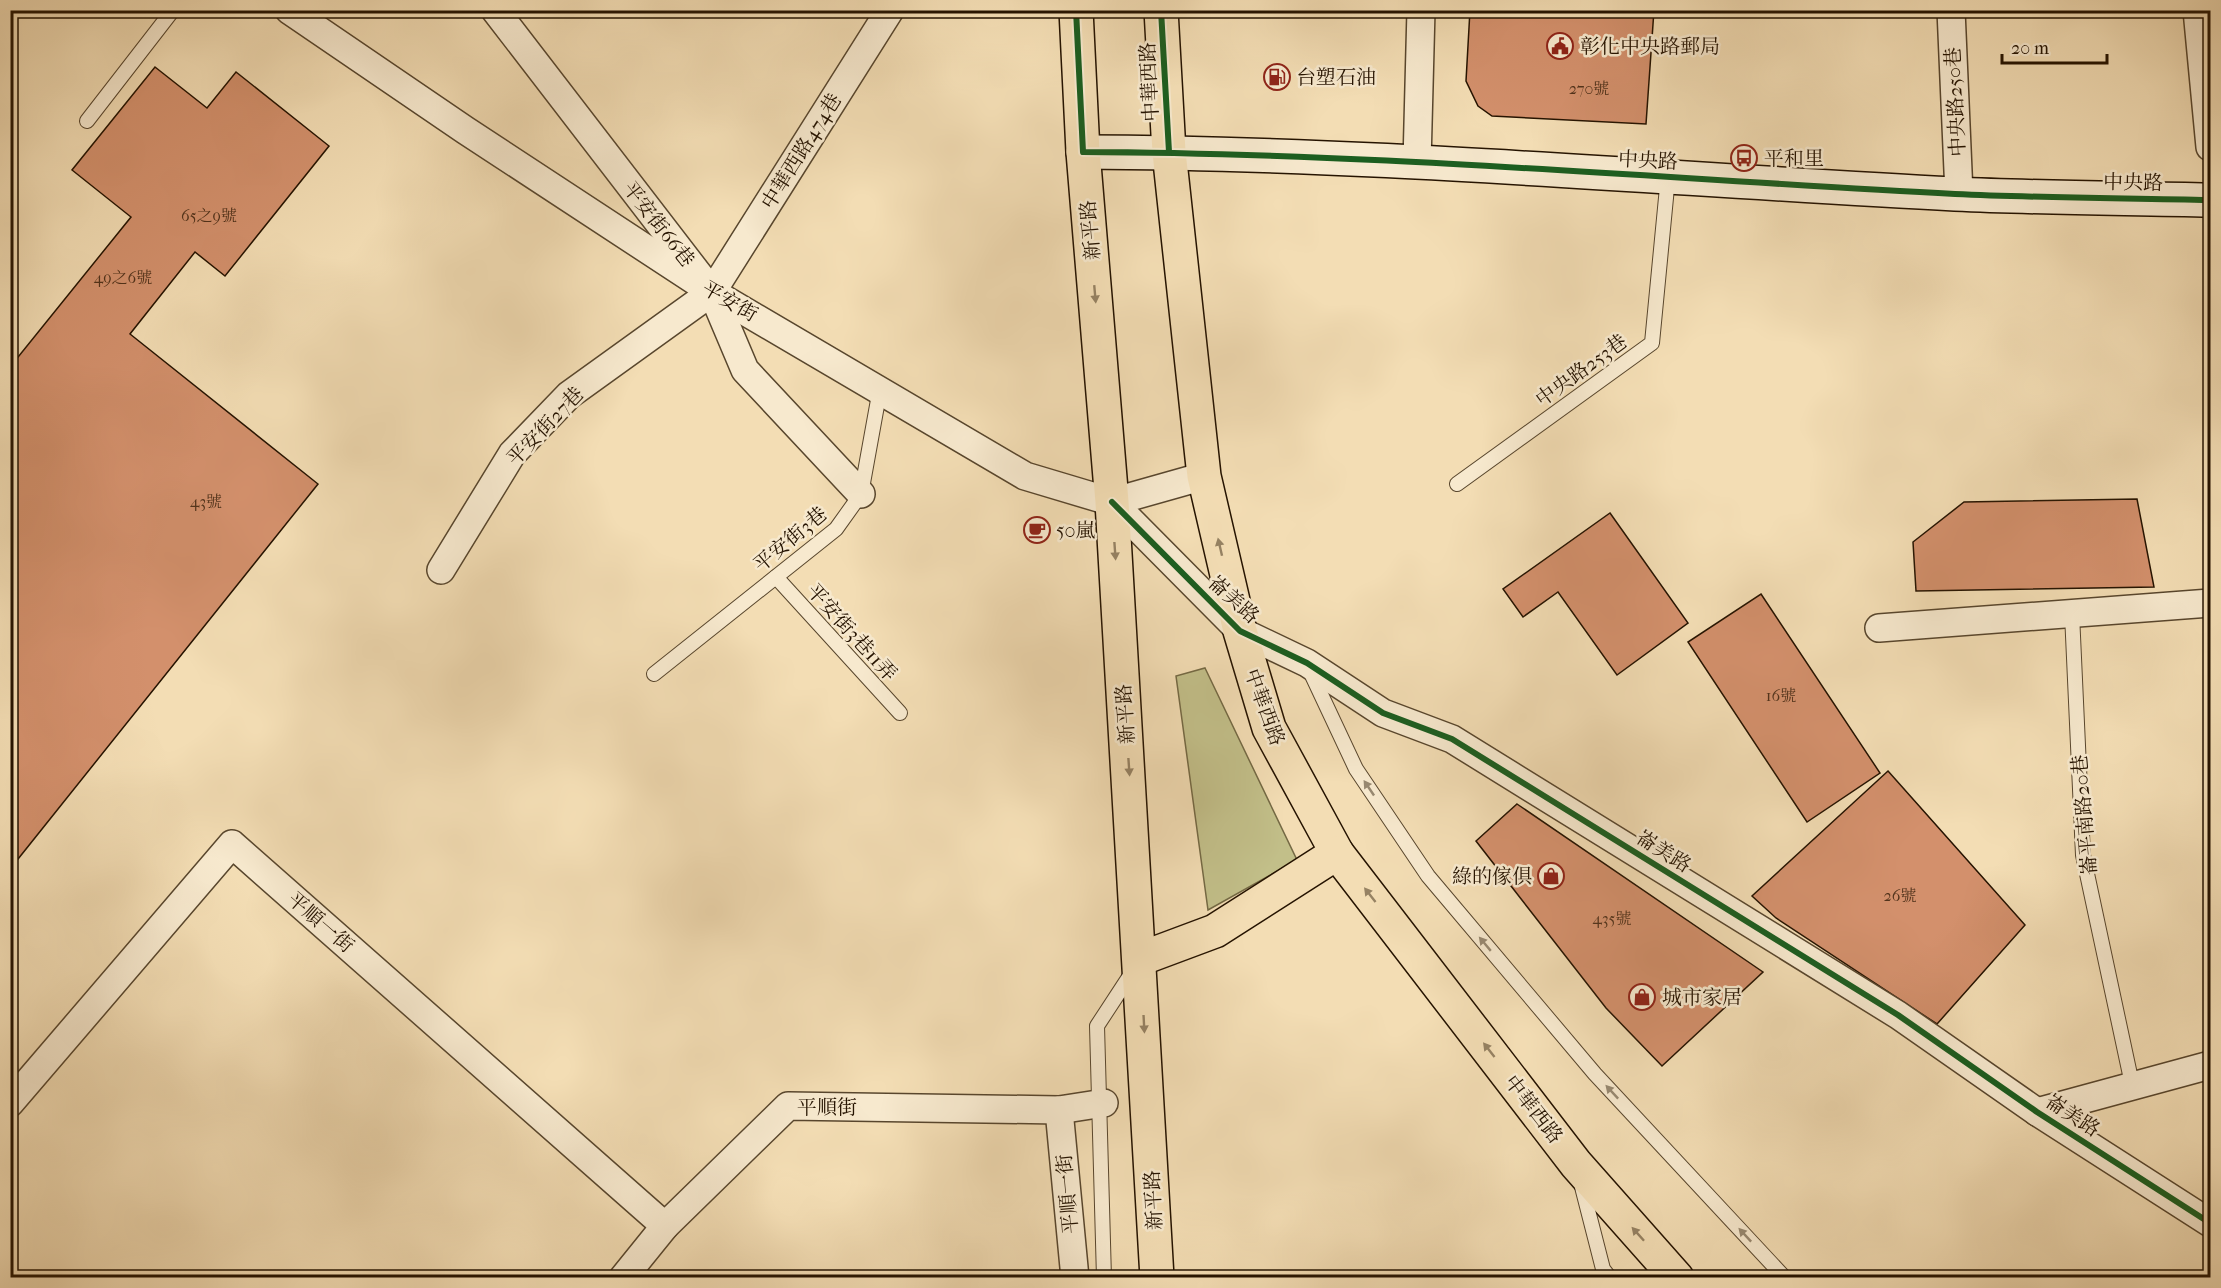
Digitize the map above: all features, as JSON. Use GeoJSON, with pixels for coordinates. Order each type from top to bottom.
{"type":"FeatureCollection","features":[{"type":"Feature","properties":{"kind":"main road"},"geometry":{"type":"LineString","coordinates":[[1076,10],[1083,152]]}},
{"type":"Feature","properties":{"kind":"main road","name":"中華西路"},"geometry":{"type":"LineString","coordinates":[[1161,10],[1169,152],[1204,476],[1240,631],[1269,728],[1337,853],[1576,1164],[1677,1278]]}},
{"type":"Feature","properties":{"kind":"main road","name":"新平路"},"geometry":{"type":"LineString","coordinates":[[1083,152],[1112,502],[1157,1278]]}},
{"type":"Feature","properties":{"kind":"main road"},"geometry":{"type":"LineString","coordinates":[[1140,959],[1215,931],[1337,853]]}},
{"type":"Feature","properties":{"kind":"street","name":"平安街"},"geometry":{"type":"LineString","coordinates":[[289,10],[465,130],[712,292],[1025,476],[1112,502]]}},
{"type":"Feature","properties":{"kind":"street","name":"平安街66巷"},"geometry":{"type":"LineString","coordinates":[[495,10],[712,292],[744,370],[861,494]]}},
{"type":"Feature","properties":{"kind":"street","name":"中華西路474巷"},"geometry":{"type":"LineString","coordinates":[[712,292],[890,10]]}},
{"type":"Feature","properties":{"kind":"street"},"geometry":{"type":"LineString","coordinates":[[1417,162],[1421,10]]}},
{"type":"Feature","properties":{"kind":"street","name":"中央路250巷"},"geometry":{"type":"LineString","coordinates":[[1951,10],[1959,194]]}},
{"type":"Feature","properties":{"kind":"street"},"geometry":{"type":"LineString","coordinates":[[2197,10],[2211,147]]}},
{"type":"Feature","properties":{"kind":"street","name":"中央路"},"geometry":{"type":"LineString","coordinates":[[1083,152],[1169,152],[1417,162],[1959,194],[2211,200]]}},
{"type":"Feature","properties":{"kind":"street","name":"平安街27巷"},"geometry":{"type":"LineString","coordinates":[[441,570],[512,454],[569,395],[712,292]]}},
{"type":"Feature","properties":{"kind":"street"},"geometry":{"type":"LineString","coordinates":[[1112,502],[1204,476]]}},
{"type":"Feature","properties":{"kind":"street","name":"崙美路"},"geometry":{"type":"LineString","coordinates":[[1112,502],[1240,631],[1307,663],[1383,713],[1452,739],[1898,1015],[2037,1112],[2211,1223]]}},
{"type":"Feature","properties":{"kind":"street"},"geometry":{"type":"LineString","coordinates":[[1879,628],[2211,603]]}},
{"type":"Feature","properties":{"kind":"street","name":"平順一街"},"geometry":{"type":"LineString","coordinates":[[10,1103],[232,844],[665,1226]]}},
{"type":"Feature","properties":{"kind":"street"},"geometry":{"type":"LineString","coordinates":[[2037,1112],[2132,1084],[2211,1065]]}},
{"type":"Feature","properties":{"kind":"street","name":"平順街"},"geometry":{"type":"LineString","coordinates":[[622,1278],[665,1226],[788,1106],[1059,1110],[1101,1103]]}},
{"type":"Feature","properties":{"kind":"street","name":"平順一街"},"geometry":{"type":"LineString","coordinates":[[1059,1110],[1075,1278]]}},
{"type":"Feature","properties":{"kind":"lane"},"geometry":{"type":"LineString","coordinates":[[87,121],[173,10]]}},
{"type":"Feature","properties":{"kind":"lane","name":"中央路253巷"},"geometry":{"type":"LineString","coordinates":[[1457,484],[1652,343],[1668,177]]}},
{"type":"Feature","properties":{"kind":"lane","name":"平安街3巷"},"geometry":{"type":"LineString","coordinates":[[654,674],[836,529],[861,494],[880,390]]}},
{"type":"Feature","properties":{"kind":"lane","name":"平安街3巷11弄"},"geometry":{"type":"LineString","coordinates":[[776,577],[900,713]]}},
{"type":"Feature","properties":{"kind":"lane","name":"崙平南路20巷"},"geometry":{"type":"LineString","coordinates":[[2072,614],[2083,855],[2132,1084]]}},
{"type":"Feature","properties":{"kind":"lane"},"geometry":{"type":"LineString","coordinates":[[1307,663],[1356,769],[1428,876],[1595,1074],[1785,1278]]}},
{"type":"Feature","properties":{"kind":"lane"},"geometry":{"type":"LineString","coordinates":[[1104,1278],[1101,1103],[1097,1026],[1140,959]]}},
{"type":"Feature","properties":{"kind":"lane"},"geometry":{"type":"LineString","coordinates":[[1576,1164],[1603,1269],[1610,1278]]}},
{"type":"Feature","properties":{"kind":"shaded area"},"geometry":{"type":"Polygon","coordinates":[[[1205,668],[1297,860],[1208,910],[1176,676],[1205,668]]]}},
{"type":"Feature","properties":{"kind":"building","name":"彰化中央路郵局"},"geometry":{"type":"Polygon","coordinates":[[[1470,10],[1654,10],[1646,124],[1492,116],[1478,106],[1466,81],[1470,10]]]}},
{"type":"Feature","properties":{"kind":"building"},"geometry":{"type":"Polygon","coordinates":[[[155,67],[207,108],[236,72],[329,146],[225,276],[195,252],[130,334],[318,484],[10,869],[10,367],[131,217],[72,170],[155,67]]]}},
{"type":"Feature","properties":{"kind":"building"},"geometry":{"type":"Polygon","coordinates":[[[2137,499],[2154,587],[1916,591],[1913,542],[1964,502],[2137,499]]]}},
{"type":"Feature","properties":{"kind":"building"},"geometry":{"type":"Polygon","coordinates":[[[1610,513],[1688,623],[1617,675],[1558,592],[1523,617],[1503,589],[1610,513]]]}},
{"type":"Feature","properties":{"kind":"building"},"geometry":{"type":"Polygon","coordinates":[[[1761,594],[1880,773],[1807,822],[1688,642],[1761,594]]]}},
{"type":"Feature","properties":{"kind":"building"},"geometry":{"type":"Polygon","coordinates":[[[1888,771],[2025,925],[1937,1024],[1776,918],[1752,896],[1888,771]]]}},
{"type":"Feature","properties":{"kind":"building"},"geometry":{"type":"Polygon","coordinates":[[[1517,804],[1763,972],[1662,1066],[1606,1008],[1476,841],[1517,804]]]}},
{"type":"Feature","properties":{"kind":"cycle path"},"geometry":{"type":"LineString","coordinates":[[1076,10],[1083,152],[1192,153],[1410,162],[1955,194],[2210,200]]}},
{"type":"Feature","properties":{"kind":"cycle path"},"geometry":{"type":"LineString","coordinates":[[1161,10],[1169,152]]}},
{"type":"Feature","properties":{"kind":"cycle path"},"geometry":{"type":"LineString","coordinates":[[1112,502],[1240,631],[1307,663],[1383,713],[1452,739],[1898,1015],[2037,1112],[2210,1223]]}},
{"type":"Feature","properties":{"kind":"place","name":"彰化中央路郵局"},"geometry":{"type":"Point","coordinates":[1560,46]}},
{"type":"Feature","properties":{"kind":"place","name":"台塑石油"},"geometry":{"type":"Point","coordinates":[1277,77]}},
{"type":"Feature","properties":{"kind":"place","name":"平和里"},"geometry":{"type":"Point","coordinates":[1744,158]}},
{"type":"Feature","properties":{"kind":"place","name":"50嵐"},"geometry":{"type":"Point","coordinates":[1037,530]}},
{"type":"Feature","properties":{"kind":"place","name":"綠的傢俱"},"geometry":{"type":"Point","coordinates":[1551,876]}},
{"type":"Feature","properties":{"kind":"place","name":"城市家居"},"geometry":{"type":"Point","coordinates":[1642,997]}}]}
